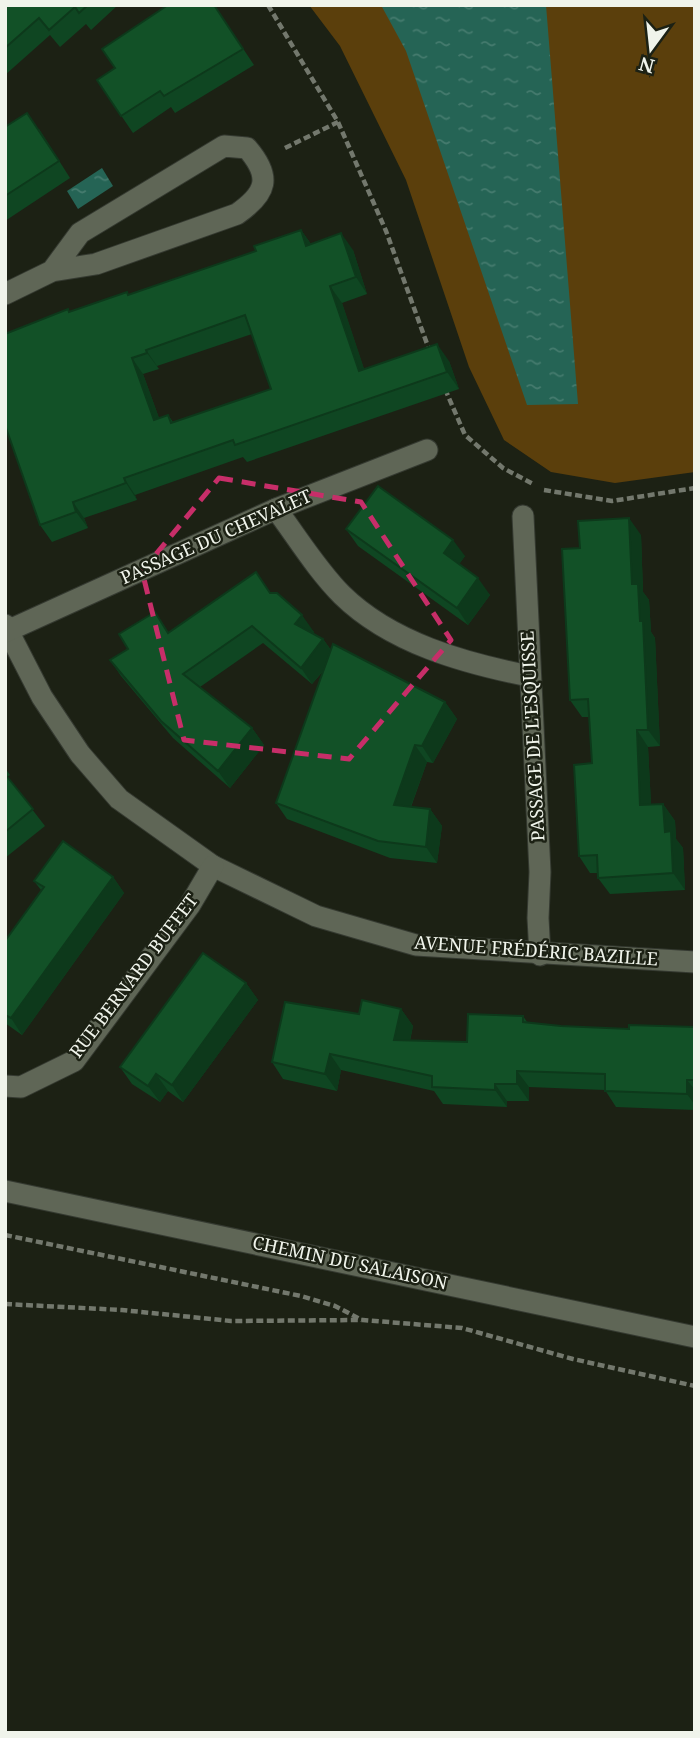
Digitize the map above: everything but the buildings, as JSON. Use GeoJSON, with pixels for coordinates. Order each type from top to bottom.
{"type":"FeatureCollection","features":[{"type":"Feature","properties":{"kind":"street"},"geometry":{"type":"LineString","coordinates":[[5,294],[52,271],[96,264],[237,214],[257,200],[264,181],[258,161],[247,148],[224,146],[80,233],[52,271]]}},
{"type":"Feature","properties":{"kind":"street","name":"PASSAGE DU CHEVALET"},"geometry":{"type":"LineString","coordinates":[[6,629],[276,509],[427,450]]}},
{"type":"Feature","properties":{"kind":"street"},"geometry":{"type":"LineString","coordinates":[[276,509],[343,595],[397,634],[465,663],[529,676]]}},
{"type":"Feature","properties":{"kind":"street","name":"PASSAGE DE L'ESQUISSE"},"geometry":{"type":"LineString","coordinates":[[523,516],[540,872],[540,955]]}},
{"type":"Feature","properties":{"kind":"street","name":"AVENUE FRÉDÉRIC BAZILLE"},"geometry":{"type":"LineString","coordinates":[[6,629],[42,697],[80,754],[119,799],[213,866],[316,916],[416,945],[540,955],[695,962]]}},
{"type":"Feature","properties":{"kind":"street","name":"RUE BERNARD BUFFET"},"geometry":{"type":"LineString","coordinates":[[5,1086],[21,1087],[74,1061],[190,905],[213,866]]}},
{"type":"Feature","properties":{"kind":"street","name":"CHEMIN DU SALAISON"},"geometry":{"type":"LineString","coordinates":[[5,1191],[695,1337]]}},
{"type":"Feature","properties":{"kind":"path"},"geometry":{"type":"LineString","coordinates":[[268,5],[338,122],[386,231],[434,364]]}},
{"type":"Feature","properties":{"kind":"path"},"geometry":{"type":"LineString","coordinates":[[258,161],[338,122]]}},
{"type":"Feature","properties":{"kind":"path"},"geometry":{"type":"LineString","coordinates":[[443,385],[465,435],[503,468],[549,493],[612,501],[695,488]]}},
{"type":"Feature","properties":{"kind":"path"},"geometry":{"type":"LineString","coordinates":[[5,1235],[301,1296],[335,1306],[363,1320]]}},
{"type":"Feature","properties":{"kind":"path"},"geometry":{"type":"LineString","coordinates":[[5,1304],[122,1310],[230,1321],[363,1320],[461,1328],[573,1359],[695,1386]]}},
{"type":"Feature","properties":{"kind":"highlighted area"},"geometry":{"type":"Polygon","coordinates":[[[219,478],[361,502],[451,640],[349,759],[184,740],[142,571],[219,478]]]}},
{"type":"Feature","properties":{"kind":"shaded area"},"geometry":{"type":"Polygon","coordinates":[[[309,5],[695,5],[695,472],[615,483],[551,472],[504,440],[469,367],[406,180],[340,46],[309,5]]]}},
{"type":"Feature","properties":{"kind":"water"},"geometry":{"type":"Polygon","coordinates":[[[381,5],[546,5],[578,404],[527,405],[406,51],[381,5]]]}},
{"type":"Feature","properties":{"kind":"water"},"geometry":{"type":"Polygon","coordinates":[[[102,168],[113,186],[78,209],[67,191],[102,168]]]}}]}
